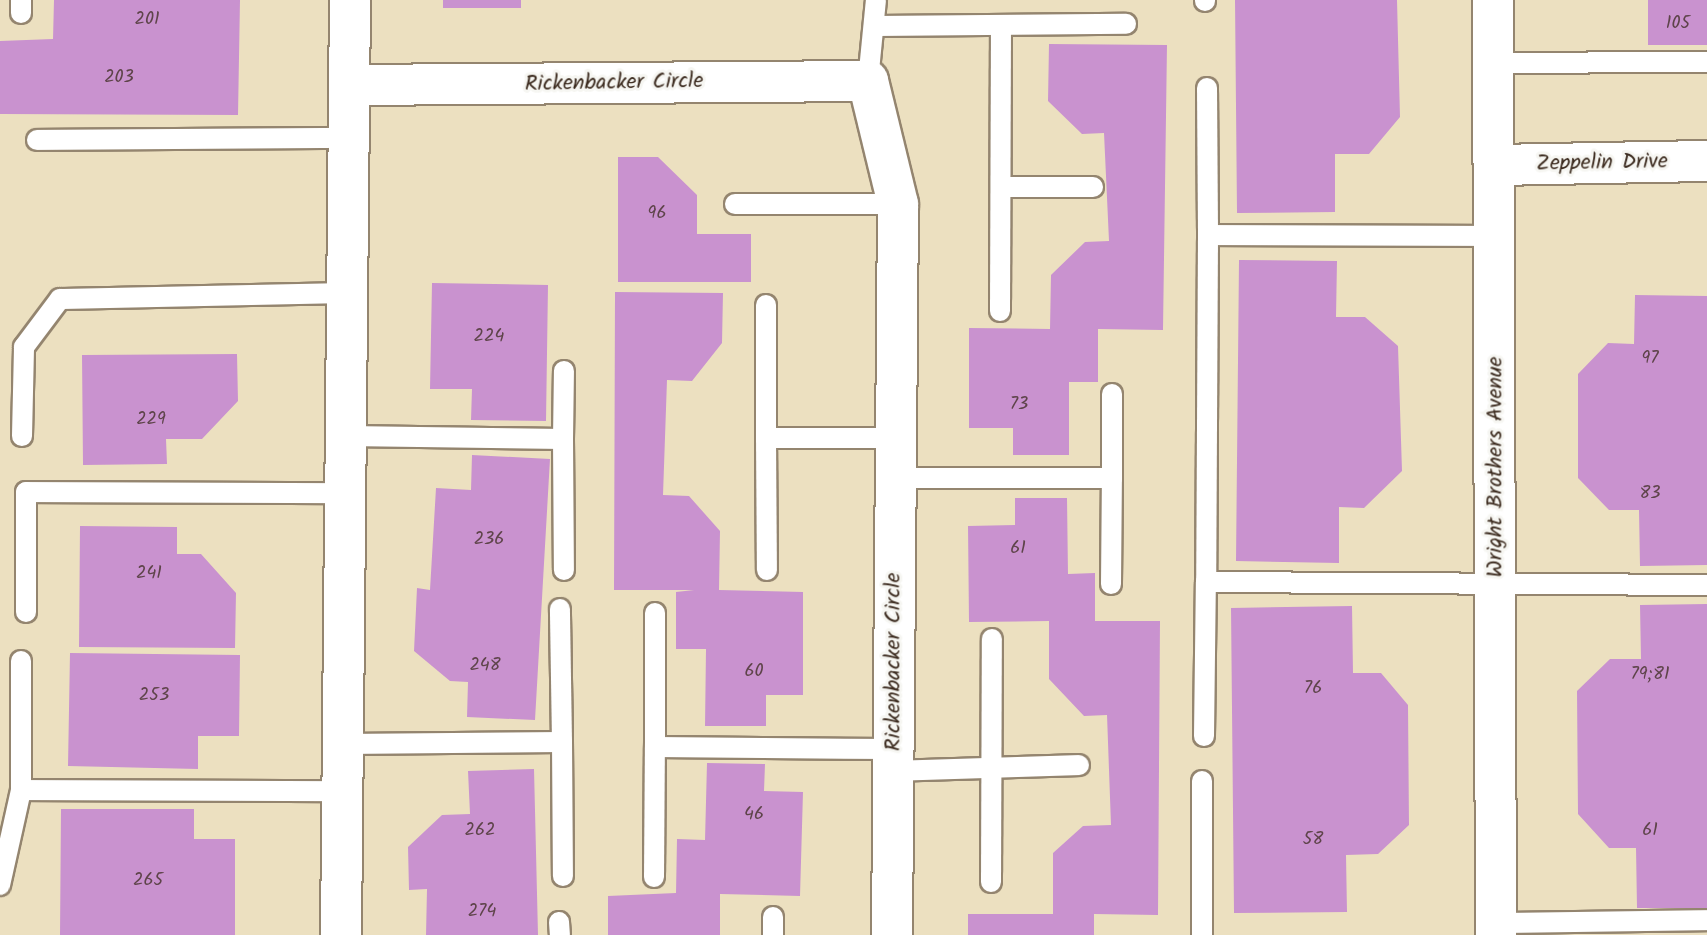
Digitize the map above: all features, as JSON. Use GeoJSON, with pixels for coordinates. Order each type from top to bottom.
{"type":"FeatureCollection","features":[{"type":"Feature","properties":{"kind":"street"},"geometry":{"type":"LineString","coordinates":[[341,935],[350,0]]}},
{"type":"Feature","properties":{"kind":"street","name":"Wright Brothers Avenue"},"geometry":{"type":"LineString","coordinates":[[1493,0],[1496,165],[1496,929]]}},
{"type":"Feature","properties":{"kind":"street","name":"Rickenbacker Circle"},"geometry":{"type":"LineString","coordinates":[[350,85],[868,81],[898,204],[892,935]]}},
{"type":"Feature","properties":{"kind":"street","name":"Zeppelin Drive"},"geometry":{"type":"LineString","coordinates":[[1496,165],[1707,161]]}},
{"type":"Feature","properties":{"kind":"lane"},"geometry":{"type":"LineString","coordinates":[[868,81],[876,26],[876,0]]}},
{"type":"Feature","properties":{"kind":"lane"},"geometry":{"type":"LineString","coordinates":[[876,26],[1126,24]]}},
{"type":"Feature","properties":{"kind":"lane"},"geometry":{"type":"LineString","coordinates":[[1000,311],[1001,25]]}},
{"type":"Feature","properties":{"kind":"lane"},"geometry":{"type":"LineString","coordinates":[[1494,63],[1707,62]]}},
{"type":"Feature","properties":{"kind":"lane"},"geometry":{"type":"LineString","coordinates":[[1204,736],[1207,88]]}},
{"type":"Feature","properties":{"kind":"lane"},"geometry":{"type":"LineString","coordinates":[[37,140],[350,138]]}},
{"type":"Feature","properties":{"kind":"lane"},"geometry":{"type":"LineString","coordinates":[[1001,187],[1093,187]]}},
{"type":"Feature","properties":{"kind":"lane"},"geometry":{"type":"LineString","coordinates":[[735,204],[898,204]]}},
{"type":"Feature","properties":{"kind":"lane"},"geometry":{"type":"LineString","coordinates":[[1208,235],[1496,236]]}},
{"type":"Feature","properties":{"kind":"lane"},"geometry":{"type":"LineString","coordinates":[[22,436],[24,347],[60,299],[348,293]]}},
{"type":"Feature","properties":{"kind":"lane"},"geometry":{"type":"LineString","coordinates":[[766,305],[767,570]]}},
{"type":"Feature","properties":{"kind":"lane"},"geometry":{"type":"LineString","coordinates":[[564,371],[564,570]]}},
{"type":"Feature","properties":{"kind":"lane"},"geometry":{"type":"LineString","coordinates":[[1111,584],[1112,394]]}},
{"type":"Feature","properties":{"kind":"lane"},"geometry":{"type":"LineString","coordinates":[[347,436],[563,439]]}},
{"type":"Feature","properties":{"kind":"lane"},"geometry":{"type":"LineString","coordinates":[[766,438],[896,438]]}},
{"type":"Feature","properties":{"kind":"lane"},"geometry":{"type":"LineString","coordinates":[[896,478],[1112,478]]}},
{"type":"Feature","properties":{"kind":"lane"},"geometry":{"type":"LineString","coordinates":[[26,612],[26,492],[346,493]]}},
{"type":"Feature","properties":{"kind":"lane"},"geometry":{"type":"LineString","coordinates":[[1206,582],[1707,585]]}},
{"type":"Feature","properties":{"kind":"lane"},"geometry":{"type":"LineString","coordinates":[[560,609],[563,876]]}},
{"type":"Feature","properties":{"kind":"lane"},"geometry":{"type":"LineString","coordinates":[[654,877],[655,613]]}},
{"type":"Feature","properties":{"kind":"lane"},"geometry":{"type":"LineString","coordinates":[[991,882],[992,639]]}},
{"type":"Feature","properties":{"kind":"lane"},"geometry":{"type":"LineString","coordinates":[[0,885],[21,790],[21,661]]}},
{"type":"Feature","properties":{"kind":"lane"},"geometry":{"type":"LineString","coordinates":[[343,744],[562,742]]}},
{"type":"Feature","properties":{"kind":"lane"},"geometry":{"type":"LineString","coordinates":[[655,747],[991,768],[1079,765]]}},
{"type":"Feature","properties":{"kind":"lane"},"geometry":{"type":"LineString","coordinates":[[1202,781],[1202,935]]}},
{"type":"Feature","properties":{"kind":"lane"},"geometry":{"type":"LineString","coordinates":[[21,790],[343,791]]}},
{"type":"Feature","properties":{"kind":"lane"},"geometry":{"type":"LineString","coordinates":[[1496,929],[1707,920]]}},
{"type":"Feature","properties":{"kind":"building"},"geometry":{"type":"Polygon","coordinates":[[[54,0],[240,0],[238,115],[0,114],[0,41],[53,39],[54,0]]]}},
{"type":"Feature","properties":{"kind":"building"},"geometry":{"type":"Polygon","coordinates":[[[443,0],[521,0],[521,8],[443,8],[443,0]]]}},
{"type":"Feature","properties":{"kind":"building"},"geometry":{"type":"Polygon","coordinates":[[[1235,0],[1397,0],[1400,117],[1369,154],[1335,154],[1335,212],[1237,213],[1235,0]]]}},
{"type":"Feature","properties":{"kind":"building"},"geometry":{"type":"Polygon","coordinates":[[[1648,0],[1707,0],[1707,45],[1648,45],[1648,0]]]}},
{"type":"Feature","properties":{"kind":"building"},"geometry":{"type":"Polygon","coordinates":[[[1049,44],[1167,45],[1163,330],[1098,329],[1098,382],[1069,382],[1069,455],[1013,455],[1013,428],[969,428],[969,328],[1050,329],[1051,275],[1085,242],[1109,241],[1104,133],[1082,134],[1048,101],[1049,44]]]}},
{"type":"Feature","properties":{"kind":"building"},"geometry":{"type":"Polygon","coordinates":[[[618,157],[658,157],[697,195],[697,234],[751,234],[751,282],[618,282],[618,157]]]}},
{"type":"Feature","properties":{"kind":"building"},"geometry":{"type":"Polygon","coordinates":[[[1239,260],[1337,261],[1336,317],[1365,317],[1398,346],[1402,471],[1364,508],[1339,507],[1339,563],[1236,561],[1239,260]]]}},
{"type":"Feature","properties":{"kind":"building"},"geometry":{"type":"Polygon","coordinates":[[[432,283],[548,285],[546,421],[471,420],[472,389],[430,389],[432,283]]]}},
{"type":"Feature","properties":{"kind":"building"},"geometry":{"type":"Polygon","coordinates":[[[615,292],[723,293],[722,343],[692,381],[667,380],[663,495],[689,496],[720,531],[719,590],[803,592],[803,695],[766,695],[766,726],[705,726],[706,649],[676,649],[676,592],[694,590],[614,590],[615,292]]]}},
{"type":"Feature","properties":{"kind":"building"},"geometry":{"type":"Polygon","coordinates":[[[1635,295],[1707,296],[1707,565],[1640,566],[1639,510],[1609,510],[1578,478],[1578,374],[1608,343],[1634,344],[1635,295]]]}},
{"type":"Feature","properties":{"kind":"building"},"geometry":{"type":"Polygon","coordinates":[[[237,354],[238,401],[202,439],[166,439],[167,464],[83,465],[82,355],[237,354]]]}},
{"type":"Feature","properties":{"kind":"building"},"geometry":{"type":"Polygon","coordinates":[[[472,455],[550,459],[535,720],[467,717],[468,682],[450,681],[414,651],[417,588],[430,590],[436,488],[471,490],[472,455]]]}},
{"type":"Feature","properties":{"kind":"building"},"geometry":{"type":"Polygon","coordinates":[[[1015,498],[1067,498],[1068,574],[1095,573],[1095,621],[1160,621],[1158,915],[1094,914],[1094,935],[968,935],[968,914],[1053,914],[1053,853],[1083,826],[1111,825],[1107,715],[1084,716],[1049,679],[1049,621],[969,622],[968,526],[1015,525],[1015,498]]]}},
{"type":"Feature","properties":{"kind":"building"},"geometry":{"type":"Polygon","coordinates":[[[80,526],[177,527],[177,554],[201,554],[236,593],[235,648],[79,647],[80,526]]]}},
{"type":"Feature","properties":{"kind":"building"},"geometry":{"type":"Polygon","coordinates":[[[1707,604],[1707,908],[1637,908],[1636,848],[1609,848],[1578,814],[1577,691],[1610,659],[1641,659],[1640,605],[1707,604]]]}},
{"type":"Feature","properties":{"kind":"building"},"geometry":{"type":"Polygon","coordinates":[[[1352,606],[1353,673],[1381,673],[1408,705],[1409,825],[1378,854],[1346,855],[1347,912],[1234,913],[1231,608],[1352,606]]]}},
{"type":"Feature","properties":{"kind":"building"},"geometry":{"type":"Polygon","coordinates":[[[70,653],[240,655],[239,736],[198,736],[198,769],[68,766],[70,653]]]}},
{"type":"Feature","properties":{"kind":"building"},"geometry":{"type":"Polygon","coordinates":[[[707,763],[765,764],[764,791],[803,792],[800,896],[720,894],[720,935],[608,935],[608,896],[676,893],[677,839],[705,840],[707,763]]]}},
{"type":"Feature","properties":{"kind":"building"},"geometry":{"type":"Polygon","coordinates":[[[534,769],[538,935],[426,935],[427,889],[409,890],[408,847],[442,815],[470,814],[468,771],[534,769]]]}},
{"type":"Feature","properties":{"kind":"building"},"geometry":{"type":"Polygon","coordinates":[[[61,809],[194,809],[194,839],[235,839],[235,935],[60,935],[61,809]]]}}]}
